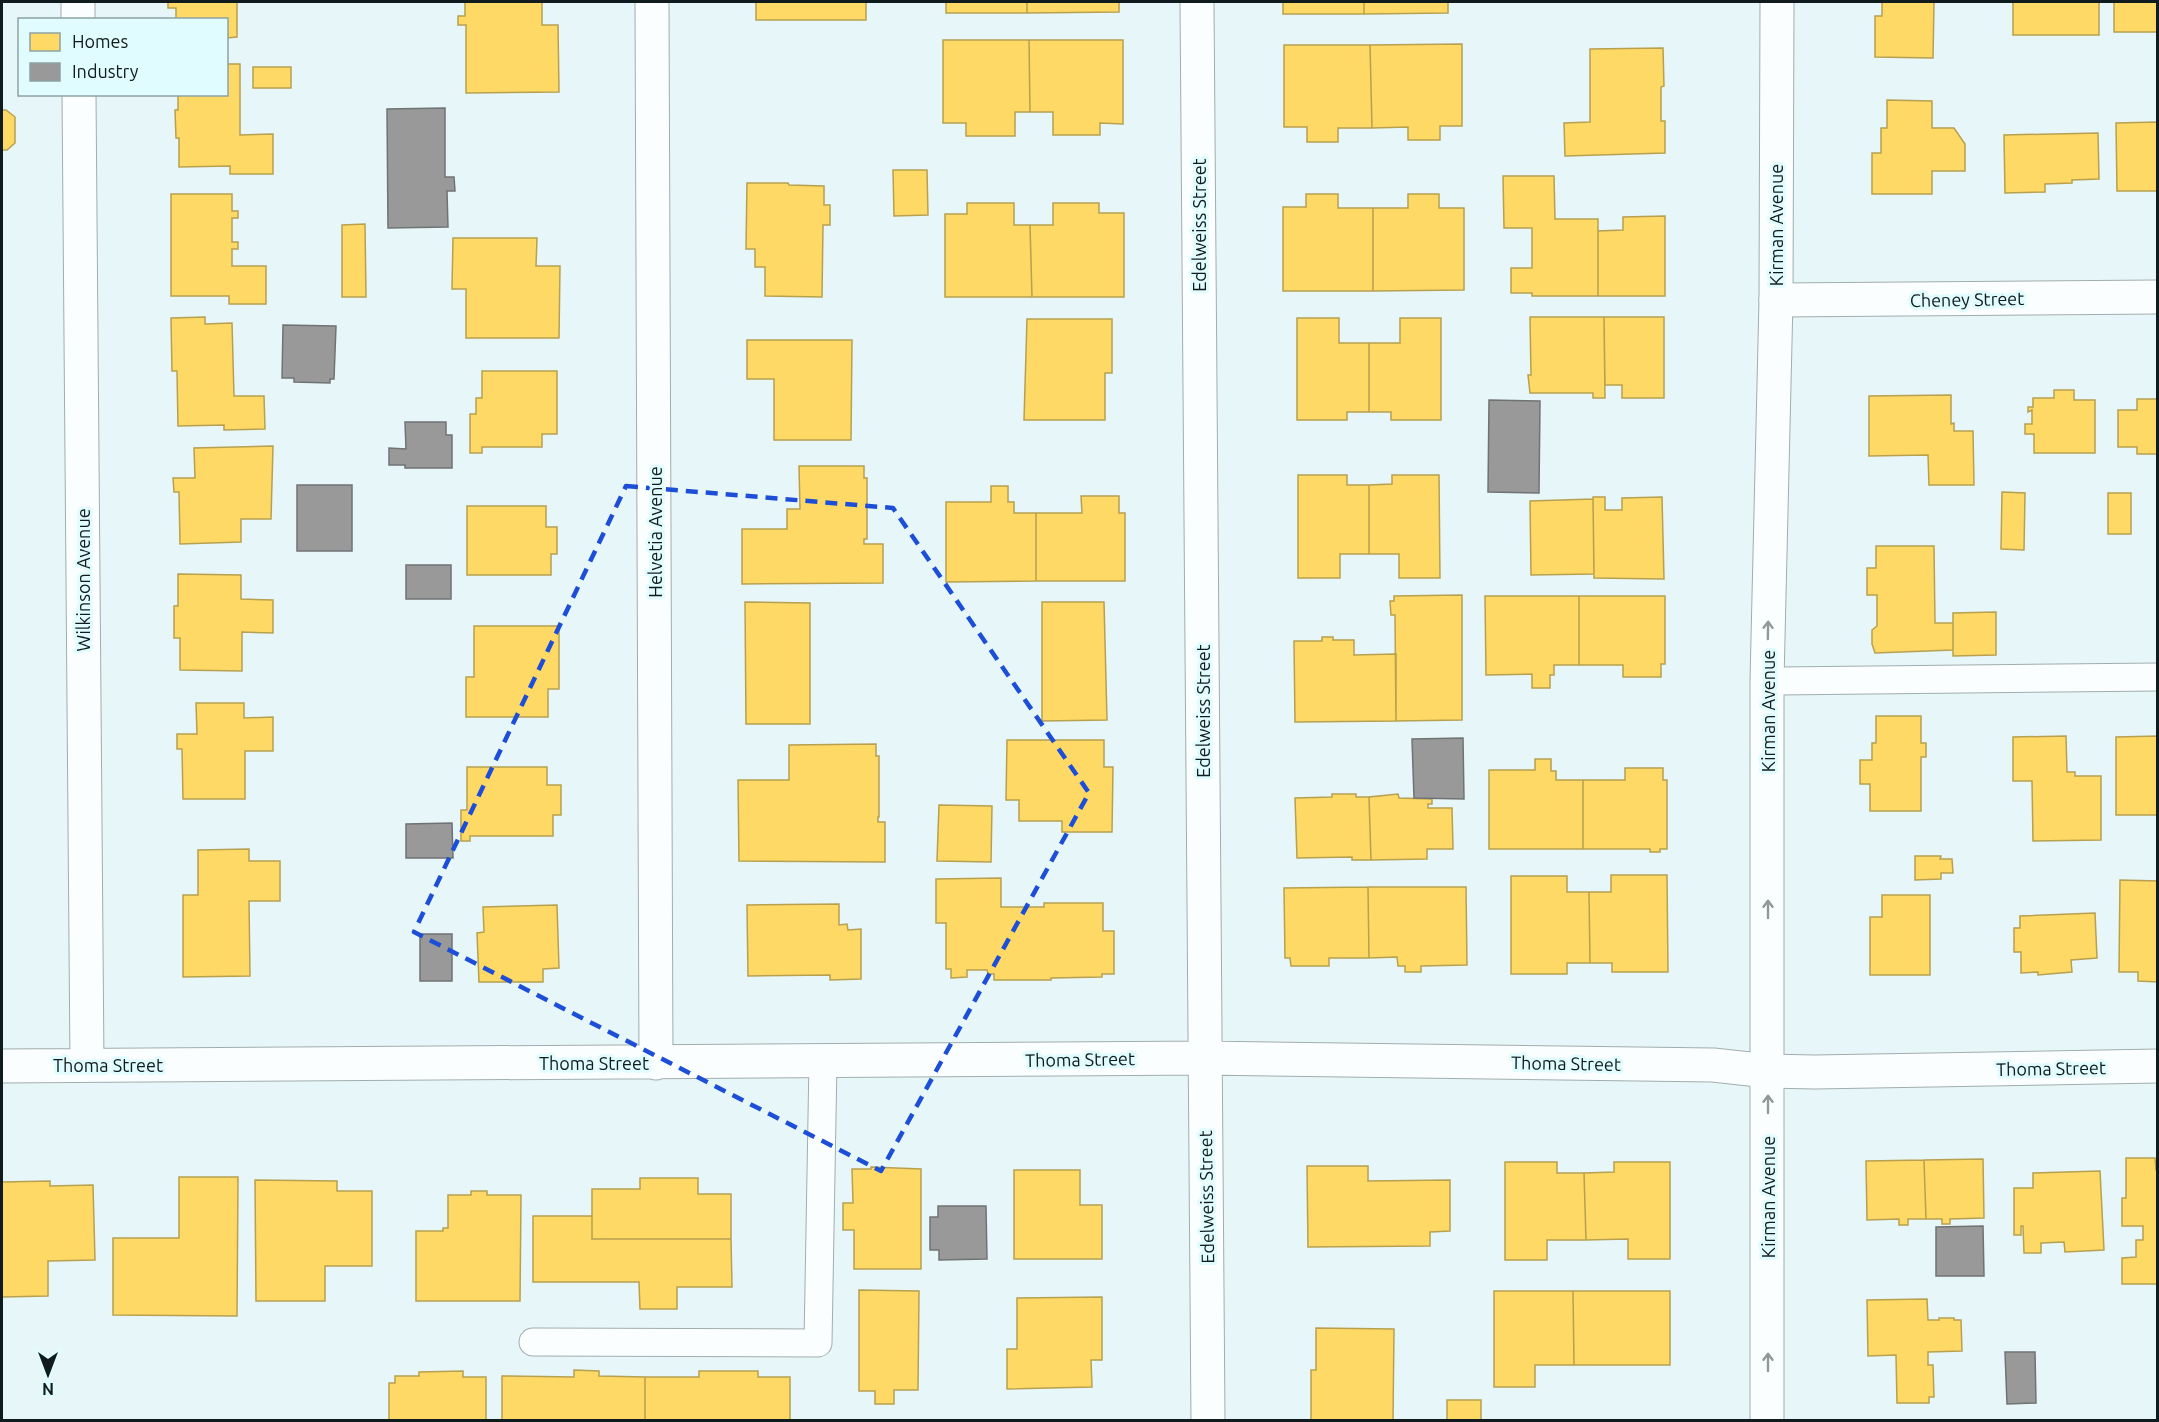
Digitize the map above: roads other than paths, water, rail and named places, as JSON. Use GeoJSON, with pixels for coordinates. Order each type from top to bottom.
{"type":"FeatureCollection","features":[{"type":"Feature","properties":{"kind":"street"},"geometry":{"type":"LineString","coordinates":[[78,2],[78,18]]}},
{"type":"Feature","properties":{"kind":"street","name":"Helvetia Avenue"},"geometry":{"type":"LineString","coordinates":[[652,2],[656,1063]]}},
{"type":"Feature","properties":{"kind":"street","name":"Edelweiss Street"},"geometry":{"type":"LineString","coordinates":[[1197,2],[1208,1420]]}},
{"type":"Feature","properties":{"kind":"street","name":"Kirman Avenue"},"geometry":{"type":"LineString","coordinates":[[1767,1420],[1767,681],[1776,300],[1777,2]]}},
{"type":"Feature","properties":{"kind":"street","name":"Wilkinson Avenue"},"geometry":{"type":"LineString","coordinates":[[79,96],[87,1065]]}},
{"type":"Feature","properties":{"kind":"street","name":"Cheney Street"},"geometry":{"type":"LineString","coordinates":[[1776,300],[2157,297]]}},
{"type":"Feature","properties":{"kind":"street","name":"Thoma Street"},"geometry":{"type":"LineString","coordinates":[[2,1066],[1206,1058],[1713,1065],[1768,1071],[2157,1066]]}},
{"type":"Feature","properties":{"kind":"lane"},"geometry":{"type":"LineString","coordinates":[[1767,681],[2157,677]]}},
{"type":"Feature","properties":{"kind":"lane"},"geometry":{"type":"LineString","coordinates":[[533,1342],[818,1343],[823,1061]]}}]}
